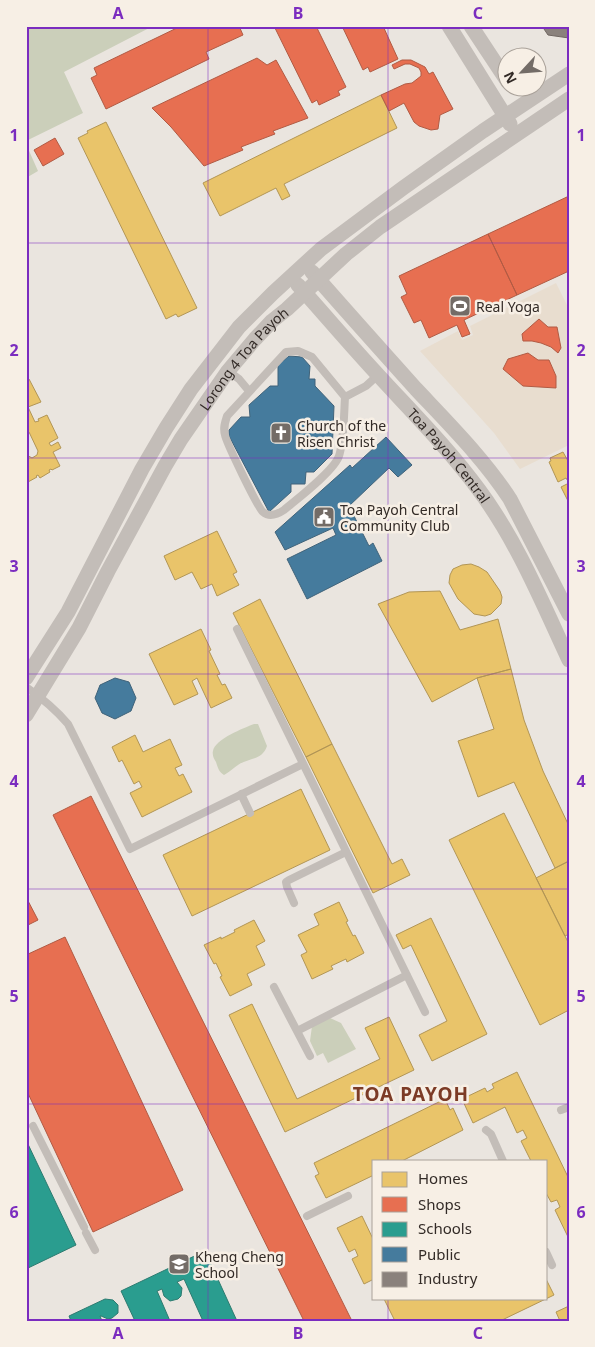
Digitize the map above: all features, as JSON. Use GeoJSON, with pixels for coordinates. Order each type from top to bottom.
{"type":"FeatureCollection","features":[{"type":"Feature","properties":{"kind":"street"},"geometry":{"type":"LineString","coordinates":[[448,26],[516,134]]}},
{"type":"Feature","properties":{"kind":"street"},"geometry":{"type":"LineString","coordinates":[[471,26],[498,67]]}},
{"type":"Feature","properties":{"kind":"street","name":"Lorong 4 Toa Payoh"},"geometry":{"type":"LineString","coordinates":[[26,678],[68,612],[142,469],[191,389],[239,327],[321,249],[403,188],[569,74]]}},
{"type":"Feature","properties":{"kind":"street"},"geometry":{"type":"LineString","coordinates":[[518,98],[534,122]]}},
{"type":"Feature","properties":{"kind":"street","name":"Lorong 4 Toa Payoh"},"geometry":{"type":"LineString","coordinates":[[26,715],[32,691],[79,628],[165,466],[186,432],[228,371],[272,321],[287,310],[346,254],[380,227],[569,98]]}},
{"type":"Feature","properties":{"kind":"street","name":"Toa Payoh Central"},"geometry":{"type":"LineString","coordinates":[[305,264],[500,483],[569,614]]}},
{"type":"Feature","properties":{"kind":"street","name":"Toa Payoh Central"},"geometry":{"type":"LineString","coordinates":[[291,276],[378,375],[444,446],[480,491],[528,571],[569,660]]}},
{"type":"Feature","properties":{"kind":"lane"},"geometry":{"type":"LineString","coordinates":[[298,351],[312,357],[346,397],[341,447],[339,457],[332,468],[277,515],[270,516],[262,512],[225,436],[224,425],[227,416],[286,352],[298,351]]}},
{"type":"Feature","properties":{"kind":"lane"},"geometry":{"type":"LineString","coordinates":[[228,371],[239,379],[249,391]]}},
{"type":"Feature","properties":{"kind":"lane"},"geometry":{"type":"LineString","coordinates":[[346,397],[366,386],[378,375]]}},
{"type":"Feature","properties":{"kind":"lane"},"geometry":{"type":"LineString","coordinates":[[237,629],[425,1012]]}},
{"type":"Feature","properties":{"kind":"lane"},"geometry":{"type":"LineString","coordinates":[[32,691],[59,713],[68,724],[130,850],[303,764]]}},
{"type":"Feature","properties":{"kind":"lane"},"geometry":{"type":"LineString","coordinates":[[242,794],[250,813]]}},
{"type":"Feature","properties":{"kind":"lane"},"geometry":{"type":"LineString","coordinates":[[294,903],[286,882],[346,852]]}},
{"type":"Feature","properties":{"kind":"lane"},"geometry":{"type":"LineString","coordinates":[[297,1031],[407,976]]}},
{"type":"Feature","properties":{"kind":"lane"},"geometry":{"type":"LineString","coordinates":[[274,987],[310,1056]]}},
{"type":"Feature","properties":{"kind":"lane"},"geometry":{"type":"LineString","coordinates":[[561,1110],[569,1107]]}},
{"type":"Feature","properties":{"kind":"lane"},"geometry":{"type":"LineString","coordinates":[[33,1126],[95,1250]]}},
{"type":"Feature","properties":{"kind":"lane"},"geometry":{"type":"LineString","coordinates":[[486,1130],[490,1134],[503,1160]]}},
{"type":"Feature","properties":{"kind":"lane"},"geometry":{"type":"LineString","coordinates":[[307,1216],[348,1196]]}},
{"type":"Feature","properties":{"kind":"lane"},"geometry":{"type":"LineString","coordinates":[[548,1256],[552,1265]]}},
{"type":"Feature","properties":{"kind":"green space"},"geometry":{"type":"Polygon","coordinates":[[[26,26],[153,26],[64,72],[83,113],[26,141],[26,26]]]}},
{"type":"Feature","properties":{"kind":"green space"},"geometry":{"type":"Polygon","coordinates":[[[26,144],[38,171],[26,178],[26,144]]]}},
{"type":"Feature","properties":{"kind":"green space"},"geometry":{"type":"Polygon","coordinates":[[[258,724],[267,746],[265,751],[224,775],[219,770],[213,757],[215,747],[230,734],[258,724]]]}},
{"type":"Feature","properties":{"kind":"green space"},"geometry":{"type":"Polygon","coordinates":[[[330,1018],[341,1023],[356,1049],[328,1063],[323,1053],[317,1056],[310,1041],[312,1026],[330,1018]]]}},
{"type":"Feature","properties":{"kind":"shaded area"},"geometry":{"type":"Polygon","coordinates":[[[556,283],[569,309],[569,445],[520,469],[494,433],[420,351],[458,331],[462,340],[473,335],[470,326],[556,283]]]}},
{"type":"Feature","properties":{"kind":"building: Homes"},"geometry":{"type":"Polygon","coordinates":[[[381,95],[397,128],[284,184],[290,196],[282,200],[276,188],[220,216],[203,183],[381,95]]]}},
{"type":"Feature","properties":{"kind":"building: Homes"},"geometry":{"type":"Polygon","coordinates":[[[106,122],[197,308],[178,317],[176,314],[166,319],[78,138],[88,133],[87,131],[106,122]]]}},
{"type":"Feature","properties":{"kind":"building: Homes"},"geometry":{"type":"Polygon","coordinates":[[[29,379],[41,402],[28,407],[35,422],[47,415],[58,438],[49,443],[51,446],[58,442],[61,448],[53,452],[60,466],[49,470],[50,472],[40,478],[38,475],[36,476],[28,482],[26,478],[26,453],[32,458],[37,455],[38,451],[29,432],[26,430],[26,380],[29,379]]]}},
{"type":"Feature","properties":{"kind":"building: Homes"},"geometry":{"type":"Polygon","coordinates":[[[563,452],[569,461],[569,483],[566,478],[558,482],[549,462],[551,461],[550,458],[563,452]]]}},
{"type":"Feature","properties":{"kind":"building: Homes"},"geometry":{"type":"Polygon","coordinates":[[[569,483],[569,503],[561,487],[569,483]]]}},
{"type":"Feature","properties":{"kind":"building: Homes"},"geometry":{"type":"Polygon","coordinates":[[[217,531],[237,572],[233,574],[239,585],[217,596],[212,584],[201,589],[192,572],[175,580],[164,556],[217,531]]]}},
{"type":"Feature","properties":{"kind":"building: Homes"},"geometry":{"type":"Polygon","coordinates":[[[471,564],[487,572],[502,597],[501,604],[491,614],[485,616],[474,614],[458,599],[449,583],[453,569],[471,564]]]}},
{"type":"Feature","properties":{"kind":"building: Homes"},"geometry":{"type":"Polygon","coordinates":[[[440,591],[460,630],[498,619],[511,669],[477,678],[432,702],[378,604],[409,592],[440,591]]]}},
{"type":"Feature","properties":{"kind":"building: Homes"},"geometry":{"type":"Polygon","coordinates":[[[260,599],[332,744],[306,757],[233,613],[260,599]]]}},
{"type":"Feature","properties":{"kind":"building: Homes"},"geometry":{"type":"Polygon","coordinates":[[[201,629],[220,674],[217,675],[222,685],[225,684],[232,698],[211,708],[197,678],[192,681],[198,694],[174,705],[149,654],[201,629]]]}},
{"type":"Feature","properties":{"kind":"building: Homes"},"geometry":{"type":"Polygon","coordinates":[[[511,669],[524,720],[543,771],[569,826],[569,861],[555,868],[514,782],[478,797],[458,741],[494,729],[477,678],[511,669]]]}},
{"type":"Feature","properties":{"kind":"building: Homes"},"geometry":{"type":"Polygon","coordinates":[[[135,735],[143,752],[170,739],[182,765],[175,768],[179,776],[183,774],[192,792],[142,817],[130,793],[142,787],[139,781],[134,784],[122,760],[119,762],[112,747],[135,735]]]}},
{"type":"Feature","properties":{"kind":"building: Homes"},"geometry":{"type":"Polygon","coordinates":[[[332,744],[392,864],[402,859],[410,875],[373,893],[306,757],[332,744]]]}},
{"type":"Feature","properties":{"kind":"building: Homes"},"geometry":{"type":"Polygon","coordinates":[[[301,789],[330,850],[192,916],[163,855],[301,789]]]}},
{"type":"Feature","properties":{"kind":"building: Homes"},"geometry":{"type":"Polygon","coordinates":[[[504,813],[569,944],[569,1010],[540,1025],[449,840],[504,813]]]}},
{"type":"Feature","properties":{"kind":"building: Homes"},"geometry":{"type":"Polygon","coordinates":[[[105,832],[158,937],[126,953],[103,907],[107,905],[100,892],[97,894],[74,848],[105,832]]]}},
{"type":"Feature","properties":{"kind":"building: Homes"},"geometry":{"type":"Polygon","coordinates":[[[569,861],[569,934],[565,936],[536,878],[569,861]]]}},
{"type":"Feature","properties":{"kind":"building: Homes"},"geometry":{"type":"Polygon","coordinates":[[[339,902],[348,921],[346,922],[364,953],[347,962],[346,959],[331,966],[333,969],[312,979],[301,955],[307,952],[298,935],[319,925],[314,914],[339,902]]]}},
{"type":"Feature","properties":{"kind":"building: Homes"},"geometry":{"type":"Polygon","coordinates":[[[431,918],[487,1034],[432,1061],[419,1035],[447,1021],[411,945],[403,949],[396,935],[431,918]]]}},
{"type":"Feature","properties":{"kind":"building: Homes"},"geometry":{"type":"Polygon","coordinates":[[[254,920],[265,941],[256,946],[265,965],[247,974],[252,985],[230,996],[220,977],[222,976],[216,963],[214,964],[204,945],[235,932],[234,930],[254,920]]]}},
{"type":"Feature","properties":{"kind":"building: Homes"},"geometry":{"type":"Polygon","coordinates":[[[252,1004],[297,1099],[380,1059],[365,1028],[389,1017],[414,1070],[285,1132],[229,1015],[252,1004]]]}},
{"type":"Feature","properties":{"kind":"building: Homes"},"geometry":{"type":"Polygon","coordinates":[[[210,1047],[263,1152],[231,1168],[208,1122],[212,1120],[205,1107],[202,1109],[179,1062],[210,1047]]]}},
{"type":"Feature","properties":{"kind":"building: Homes"},"geometry":{"type":"Polygon","coordinates":[[[517,1072],[569,1179],[569,1239],[555,1210],[560,1207],[557,1200],[551,1202],[548,1197],[548,1160],[530,1160],[521,1141],[527,1138],[523,1130],[517,1133],[505,1107],[473,1123],[462,1099],[485,1088],[487,1092],[494,1088],[492,1084],[517,1072]]]}},
{"type":"Feature","properties":{"kind":"building: Homes"},"geometry":{"type":"Polygon","coordinates":[[[445,1099],[450,1110],[453,1108],[463,1130],[404,1160],[372,1160],[372,1176],[326,1198],[315,1176],[319,1174],[314,1163],[445,1099]]]}},
{"type":"Feature","properties":{"kind":"building: Homes"},"geometry":{"type":"Polygon","coordinates":[[[362,1216],[372,1237],[372,1280],[364,1284],[352,1259],[358,1256],[355,1249],[349,1252],[337,1228],[362,1216]]]}},
{"type":"Feature","properties":{"kind":"building: Homes"},"geometry":{"type":"Polygon","coordinates":[[[319,1263],[348,1321],[309,1321],[288,1278],[319,1263]]]}},
{"type":"Feature","properties":{"kind":"building: Homes"},"geometry":{"type":"Polygon","coordinates":[[[548,1283],[554,1295],[548,1298],[548,1283]]]}},
{"type":"Feature","properties":{"kind":"building: Homes"},"geometry":{"type":"Polygon","coordinates":[[[384,1300],[544,1300],[500,1321],[395,1321],[384,1300]]]}},
{"type":"Feature","properties":{"kind":"building: Homes"},"geometry":{"type":"Polygon","coordinates":[[[569,1306],[569,1321],[560,1321],[556,1312],[569,1306]]]}},
{"type":"Feature","properties":{"kind":"building: Shops"},"geometry":{"type":"Polygon","coordinates":[[[181,26],[189,26],[190,28],[194,26],[239,26],[243,35],[206,52],[209,59],[106,109],[91,78],[97,75],[94,68],[181,26]]]}},
{"type":"Feature","properties":{"kind":"building: Shops"},"geometry":{"type":"Polygon","coordinates":[[[274,26],[316,26],[346,87],[338,91],[340,95],[319,105],[317,100],[312,103],[274,26]]]}},
{"type":"Feature","properties":{"kind":"building: Shops"},"geometry":{"type":"Polygon","coordinates":[[[342,26],[383,26],[398,59],[370,72],[368,67],[363,70],[342,26]]]}},
{"type":"Feature","properties":{"kind":"building: Shops"},"geometry":{"type":"Polygon","coordinates":[[[257,58],[267,65],[276,60],[308,118],[273,131],[275,134],[241,147],[243,150],[204,166],[152,108],[257,58]]]}},
{"type":"Feature","properties":{"kind":"building: Shops"},"geometry":{"type":"Polygon","coordinates":[[[402,60],[411,60],[425,67],[429,74],[433,72],[453,109],[440,115],[438,129],[431,130],[419,126],[414,122],[404,103],[389,111],[381,95],[405,84],[412,83],[421,76],[419,68],[410,64],[394,69],[392,65],[402,60]]]}},
{"type":"Feature","properties":{"kind":"building: Shops"},"geometry":{"type":"Polygon","coordinates":[[[55,138],[64,154],[43,166],[34,150],[55,138]]]}},
{"type":"Feature","properties":{"kind":"building: Shops"},"geometry":{"type":"Polygon","coordinates":[[[569,196],[569,271],[517,295],[488,234],[569,196]]]}},
{"type":"Feature","properties":{"kind":"building: Shops"},"geometry":{"type":"Polygon","coordinates":[[[488,234],[517,295],[464,320],[470,334],[462,337],[457,325],[429,338],[421,320],[414,323],[401,297],[407,294],[399,276],[488,234]]]}},
{"type":"Feature","properties":{"kind":"building: Shops"},"geometry":{"type":"Polygon","coordinates":[[[539,319],[548,327],[557,327],[561,348],[558,353],[551,347],[541,343],[523,341],[522,334],[539,319]]]}},
{"type":"Feature","properties":{"kind":"building: Shops"},"geometry":{"type":"Polygon","coordinates":[[[528,353],[538,360],[549,360],[556,376],[556,388],[523,386],[503,369],[508,359],[528,353]]]}},
{"type":"Feature","properties":{"kind":"building: Shops"},"geometry":{"type":"Polygon","coordinates":[[[91,796],[352,1321],[304,1321],[53,815],[91,796]]]}},
{"type":"Feature","properties":{"kind":"building: Shops"},"geometry":{"type":"Polygon","coordinates":[[[26,897],[38,920],[26,926],[26,897]]]}},
{"type":"Feature","properties":{"kind":"building: Shops"},"geometry":{"type":"Polygon","coordinates":[[[65,937],[183,1190],[93,1232],[26,1089],[26,955],[65,937]]]}},
{"type":"Feature","properties":{"kind":"building: Schools"},"geometry":{"type":"Polygon","coordinates":[[[26,1140],[76,1245],[26,1269],[26,1140]]]}},
{"type":"Feature","properties":{"kind":"building: Schools"},"geometry":{"type":"Polygon","coordinates":[[[205,1251],[237,1321],[203,1321],[184,1279],[177,1282],[182,1288],[181,1296],[178,1299],[170,1301],[164,1296],[162,1289],[157,1291],[170,1321],[135,1321],[121,1291],[205,1251]]]}},
{"type":"Feature","properties":{"kind":"building: Schools"},"geometry":{"type":"Polygon","coordinates":[[[105,1299],[113,1300],[118,1305],[118,1313],[112,1318],[108,1319],[100,1316],[102,1321],[71,1321],[69,1316],[105,1299]]]}},
{"type":"Feature","properties":{"kind":"building: Public","name":"Church of the Risen Christ"},"geometry":{"type":"Polygon","coordinates":[[[289,356],[302,357],[310,366],[309,379],[315,379],[315,386],[334,406],[332,454],[314,472],[306,472],[305,484],[291,484],[291,492],[269,512],[229,436],[229,430],[241,417],[250,417],[249,405],[270,386],[278,386],[278,365],[289,356]]]}},
{"type":"Feature","properties":{"kind":"building: Public","name":"Toa Payoh Central Community Club"},"geometry":{"type":"Polygon","coordinates":[[[386,437],[412,465],[398,477],[389,468],[349,506],[369,546],[373,543],[382,561],[307,599],[287,559],[336,535],[333,528],[285,550],[275,532],[350,465],[352,468],[386,437]]]}},
{"type":"Feature","properties":{"kind":"building: Public"},"geometry":{"type":"Polygon","coordinates":[[[115,678],[129,682],[136,698],[131,711],[115,719],[102,713],[95,698],[100,685],[115,678]]]}},
{"type":"Feature","properties":{"kind":"building: Industry"},"geometry":{"type":"Polygon","coordinates":[[[542,26],[569,26],[569,38],[548,35],[542,26]]]}},
{"type":"Feature","properties":{"kind":"place","name":"Real Yoga"},"geometry":{"type":"Point","coordinates":[460,306]}},
{"type":"Feature","properties":{"kind":"place","name":"Church of the Risen Christ"},"geometry":{"type":"Point","coordinates":[281,433]}},
{"type":"Feature","properties":{"kind":"place","name":"Toa Payoh Central Community Club"},"geometry":{"type":"Point","coordinates":[324,517]}},
{"type":"Feature","properties":{"kind":"place","name":"Kheng Cheng School"},"geometry":{"type":"Point","coordinates":[179,1264]}},
{"type":"Feature","properties":{"kind":"district","name":"TOA PAYOH"},"geometry":{"type":"Point","coordinates":[411,1094]}}]}
